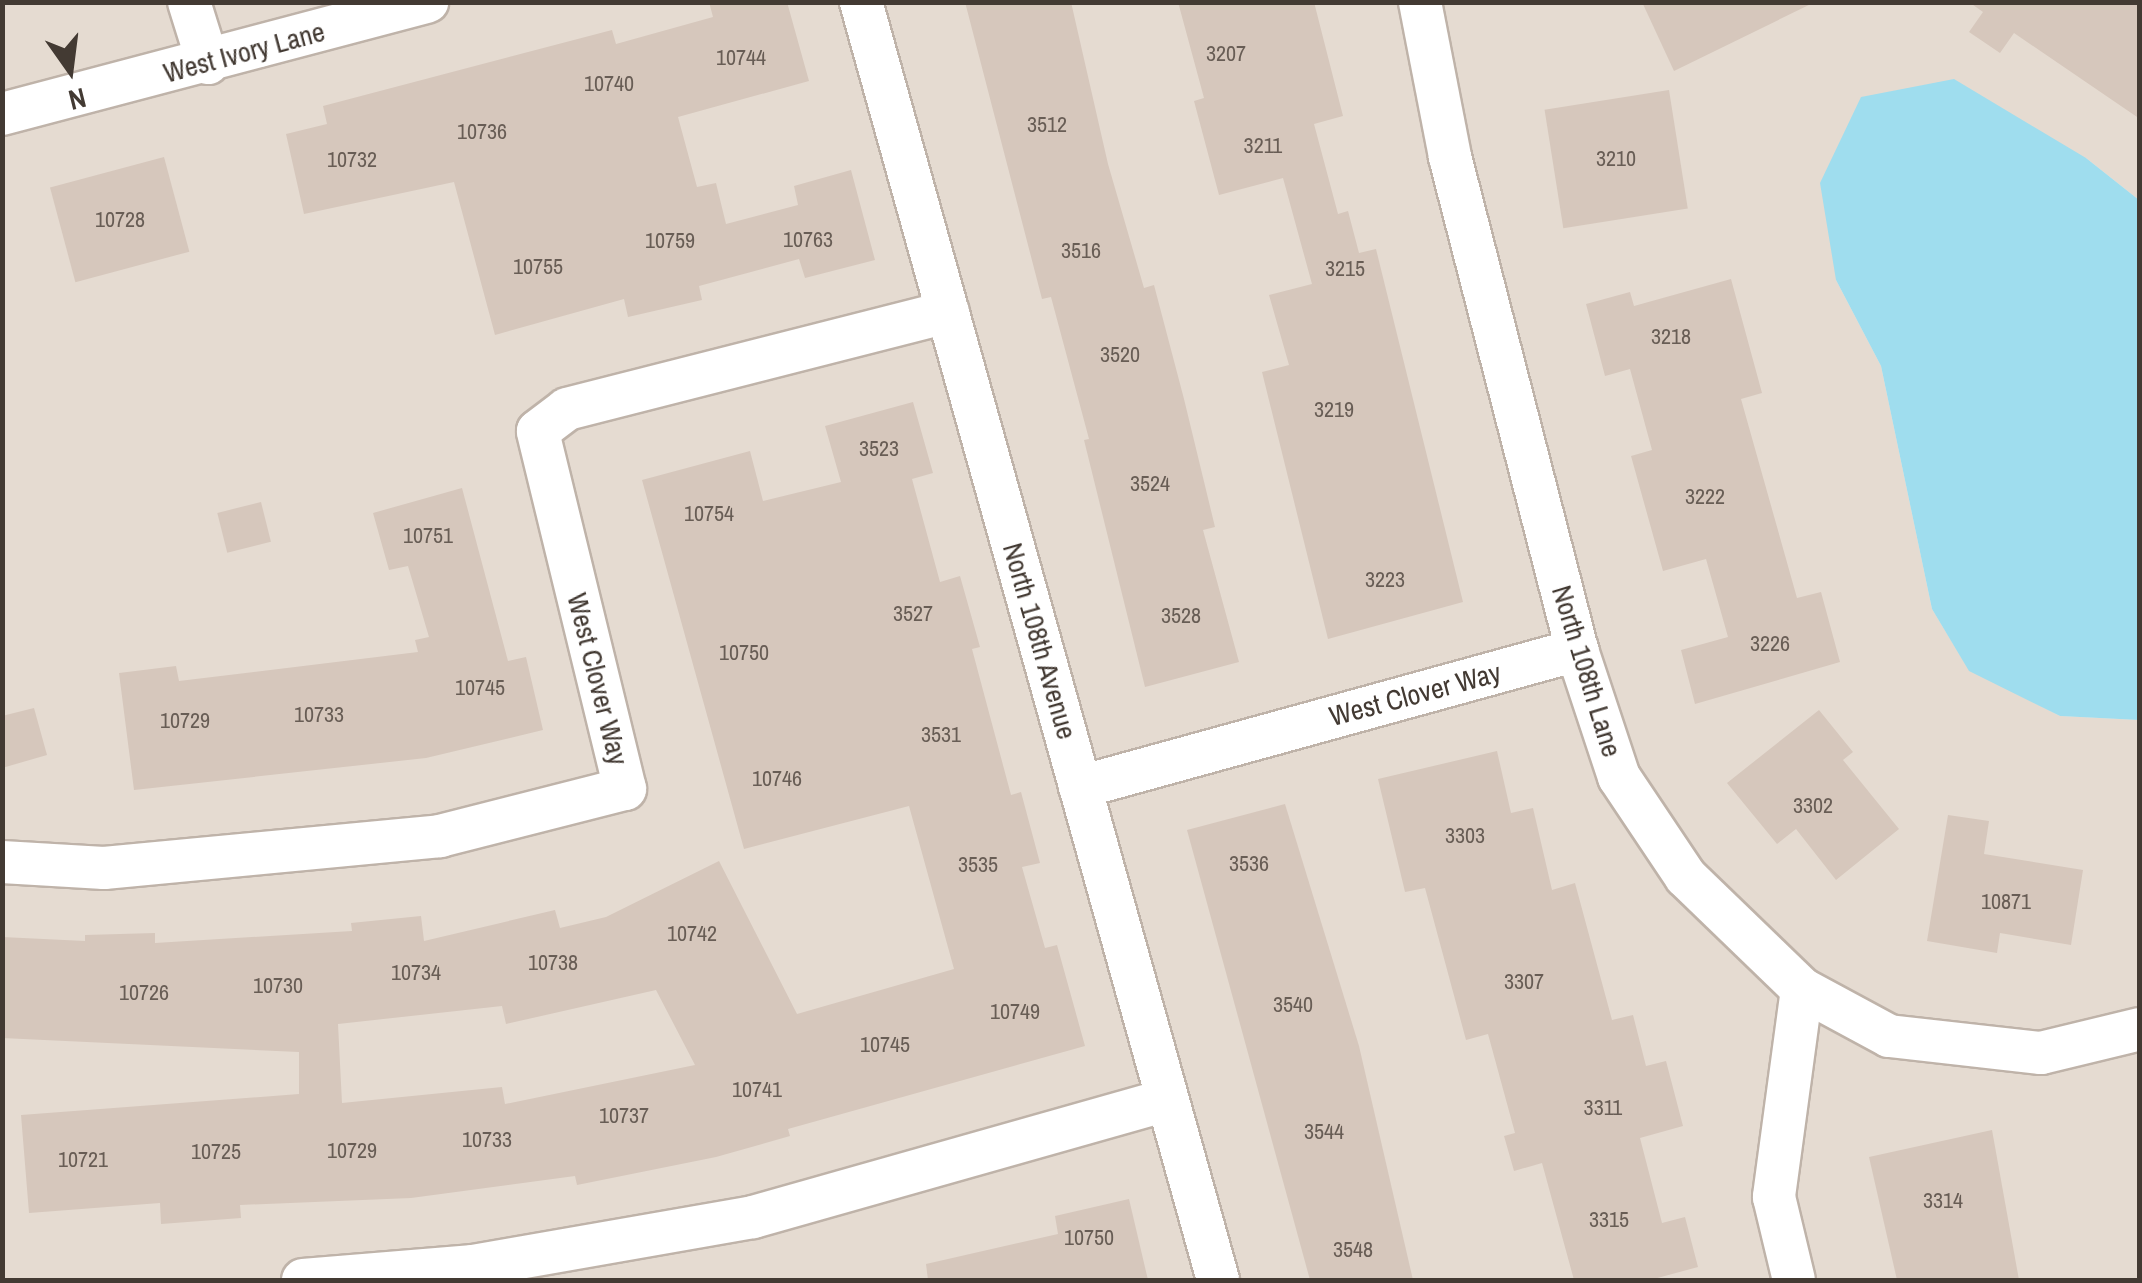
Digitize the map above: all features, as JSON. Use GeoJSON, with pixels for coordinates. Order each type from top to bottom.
{"type":"FeatureCollection","features":[{"type":"Feature","properties":{"kind":"street"},"geometry":{"type":"LineString","coordinates":[[189,2],[208,64]]}},
{"type":"Feature","properties":{"kind":"street","name":"West Ivory Lane"},"geometry":{"type":"LineString","coordinates":[[2,114],[208,64],[426,2]]}},
{"type":"Feature","properties":{"kind":"street","name":"North 108th Avenue"},"geometry":{"type":"LineString","coordinates":[[862,2],[1218,1280]]}},
{"type":"Feature","properties":{"kind":"street","name":"North 108th Lane"},"geometry":{"type":"LineString","coordinates":[[1420,2],[1450,158],[1577,650],[1619,777],[1686,877],[1802,989],[1889,1036],[2042,1053],[2140,1029]]}},
{"type":"Feature","properties":{"kind":"street","name":"West Clover Way"},"geometry":{"type":"LineString","coordinates":[[2,862],[104,868],[440,836],[626,790],[538,431],[567,410],[948,312]]}},
{"type":"Feature","properties":{"kind":"street","name":"West Clover Way"},"geometry":{"type":"LineString","coordinates":[[1080,786],[1577,650]]}},
{"type":"Feature","properties":{"kind":"street"},"geometry":{"type":"LineString","coordinates":[[1794,1280],[1774,1196],[1802,989]]}},
{"type":"Feature","properties":{"kind":"street"},"geometry":{"type":"LineString","coordinates":[[303,1280],[474,1266],[753,1216],[1168,1100]]}},
{"type":"Feature","properties":{"kind":"shaded area"},"geometry":{"type":"Polygon","coordinates":[[[3,3],[2139,3],[2139,200],[2086,158],[1836,280],[1881,366],[1932,609],[1969,670],[2060,716],[2139,720],[2139,1280],[3,1280],[3,3]]]}},
{"type":"Feature","properties":{"kind":"water"},"geometry":{"type":"Polygon","coordinates":[[[1954,79],[2086,158],[2139,200],[2139,720],[2060,716],[1969,671],[1932,609],[1881,366],[1836,280],[1820,183],[1861,97],[1954,79]]]}},
{"type":"Feature","properties":{"kind":"building"},"geometry":{"type":"Polygon","coordinates":[[[709,2],[787,2],[809,81],[678,117],[697,187],[716,183],[726,224],[798,205],[794,186],[851,170],[875,260],[805,278],[799,259],[699,286],[702,300],[628,317],[624,299],[495,335],[454,182],[304,214],[286,134],[327,124],[323,106],[612,30],[616,44],[713,17],[709,2]]]}},
{"type":"Feature","properties":{"kind":"building"},"geometry":{"type":"Polygon","coordinates":[[[965,2],[1071,2],[1108,164],[1144,288],[1154,285],[1184,399],[1215,527],[1203,530],[1239,662],[1145,687],[1084,440],[1089,439],[1051,297],[1042,299],[965,2]]]}},
{"type":"Feature","properties":{"kind":"building"},"geometry":{"type":"Polygon","coordinates":[[[1178,2],[1314,2],[1343,116],[1314,124],[1338,214],[1348,211],[1359,253],[1376,249],[1463,602],[1328,639],[1262,372],[1289,365],[1269,295],[1312,284],[1283,178],[1219,195],[1194,101],[1204,98],[1178,2]]]}},
{"type":"Feature","properties":{"kind":"building"},"geometry":{"type":"Polygon","coordinates":[[[1642,2],[1815,2],[1674,71],[1642,2]]]}},
{"type":"Feature","properties":{"kind":"building"},"geometry":{"type":"Polygon","coordinates":[[[1969,2],[2140,2],[2140,119],[2014,33],[2000,53],[1969,32],[1983,12],[1969,2]]]}},
{"type":"Feature","properties":{"kind":"building"},"geometry":{"type":"Polygon","coordinates":[[[1669,90],[1688,209],[1563,228],[1545,110],[1669,90]]]}},
{"type":"Feature","properties":{"kind":"building"},"geometry":{"type":"Polygon","coordinates":[[[164,157],[189,252],[75,282],[50,188],[164,157]]]}},
{"type":"Feature","properties":{"kind":"building"},"geometry":{"type":"Polygon","coordinates":[[[1731,279],[1762,393],[1741,399],[1797,598],[1821,592],[1840,662],[1695,704],[1681,650],[1728,637],[1706,559],[1663,571],[1631,456],[1652,450],[1630,369],[1605,376],[1586,304],[1630,292],[1634,306],[1731,279]]]}},
{"type":"Feature","properties":{"kind":"building"},"geometry":{"type":"Polygon","coordinates":[[[913,402],[933,473],[912,479],[940,582],[960,576],[980,647],[972,649],[1011,795],[1021,792],[1040,863],[1022,867],[1045,948],[1057,945],[1085,1046],[788,1129],[790,1136],[716,1157],[577,1185],[575,1176],[411,1198],[240,1205],[241,1218],[161,1224],[160,1203],[29,1213],[21,1115],[299,1094],[299,1052],[2,1038],[2,937],[85,941],[85,935],[155,933],[155,943],[352,931],[351,923],[421,916],[424,941],[555,910],[560,928],[606,917],[719,861],[797,1014],[954,969],[909,806],[744,849],[642,480],[750,451],[763,501],[841,482],[825,426],[913,402]],[[656,990],[506,1024],[502,1006],[338,1024],[342,1103],[502,1087],[505,1104],[695,1065],[656,990]]]}},
{"type":"Feature","properties":{"kind":"building"},"geometry":{"type":"Polygon","coordinates":[[[462,488],[508,661],[526,657],[543,730],[426,758],[134,790],[119,673],[176,666],[179,681],[418,652],[415,640],[429,637],[408,566],[389,570],[373,513],[462,488]]]}},
{"type":"Feature","properties":{"kind":"building"},"geometry":{"type":"Polygon","coordinates":[[[261,502],[271,542],[227,553],[217,513],[261,502]]]}},
{"type":"Feature","properties":{"kind":"building"},"geometry":{"type":"Polygon","coordinates":[[[34,708],[47,755],[2,768],[2,716],[34,708]]]}},
{"type":"Feature","properties":{"kind":"building"},"geometry":{"type":"Polygon","coordinates":[[[1819,710],[1853,752],[1843,760],[1899,829],[1836,880],[1796,829],[1777,844],[1727,783],[1819,710]]]}},
{"type":"Feature","properties":{"kind":"building"},"geometry":{"type":"Polygon","coordinates":[[[1497,751],[1511,813],[1533,808],[1552,890],[1575,883],[1612,1020],[1633,1015],[1646,1066],[1666,1061],[1683,1126],[1640,1138],[1662,1223],[1685,1217],[1698,1267],[1650,1280],[1574,1280],[1542,1163],[1514,1171],[1504,1136],[1515,1133],[1488,1034],[1466,1040],[1425,888],[1405,892],[1378,779],[1497,751]]]}},
{"type":"Feature","properties":{"kind":"building"},"geometry":{"type":"Polygon","coordinates":[[[1285,804],[1359,1046],[1413,1280],[1310,1280],[1187,830],[1285,804]]]}},
{"type":"Feature","properties":{"kind":"building"},"geometry":{"type":"Polygon","coordinates":[[[1948,815],[1989,821],[1984,854],[2083,870],[2071,945],[2000,933],[1997,953],[1927,941],[1948,815]]]}},
{"type":"Feature","properties":{"kind":"building"},"geometry":{"type":"Polygon","coordinates":[[[1992,1130],[2019,1280],[1897,1280],[1869,1157],[1992,1130]]]}},
{"type":"Feature","properties":{"kind":"building"},"geometry":{"type":"Polygon","coordinates":[[[1129,1199],[1148,1280],[928,1280],[926,1264],[1058,1234],[1055,1216],[1129,1199]]]}}]}
